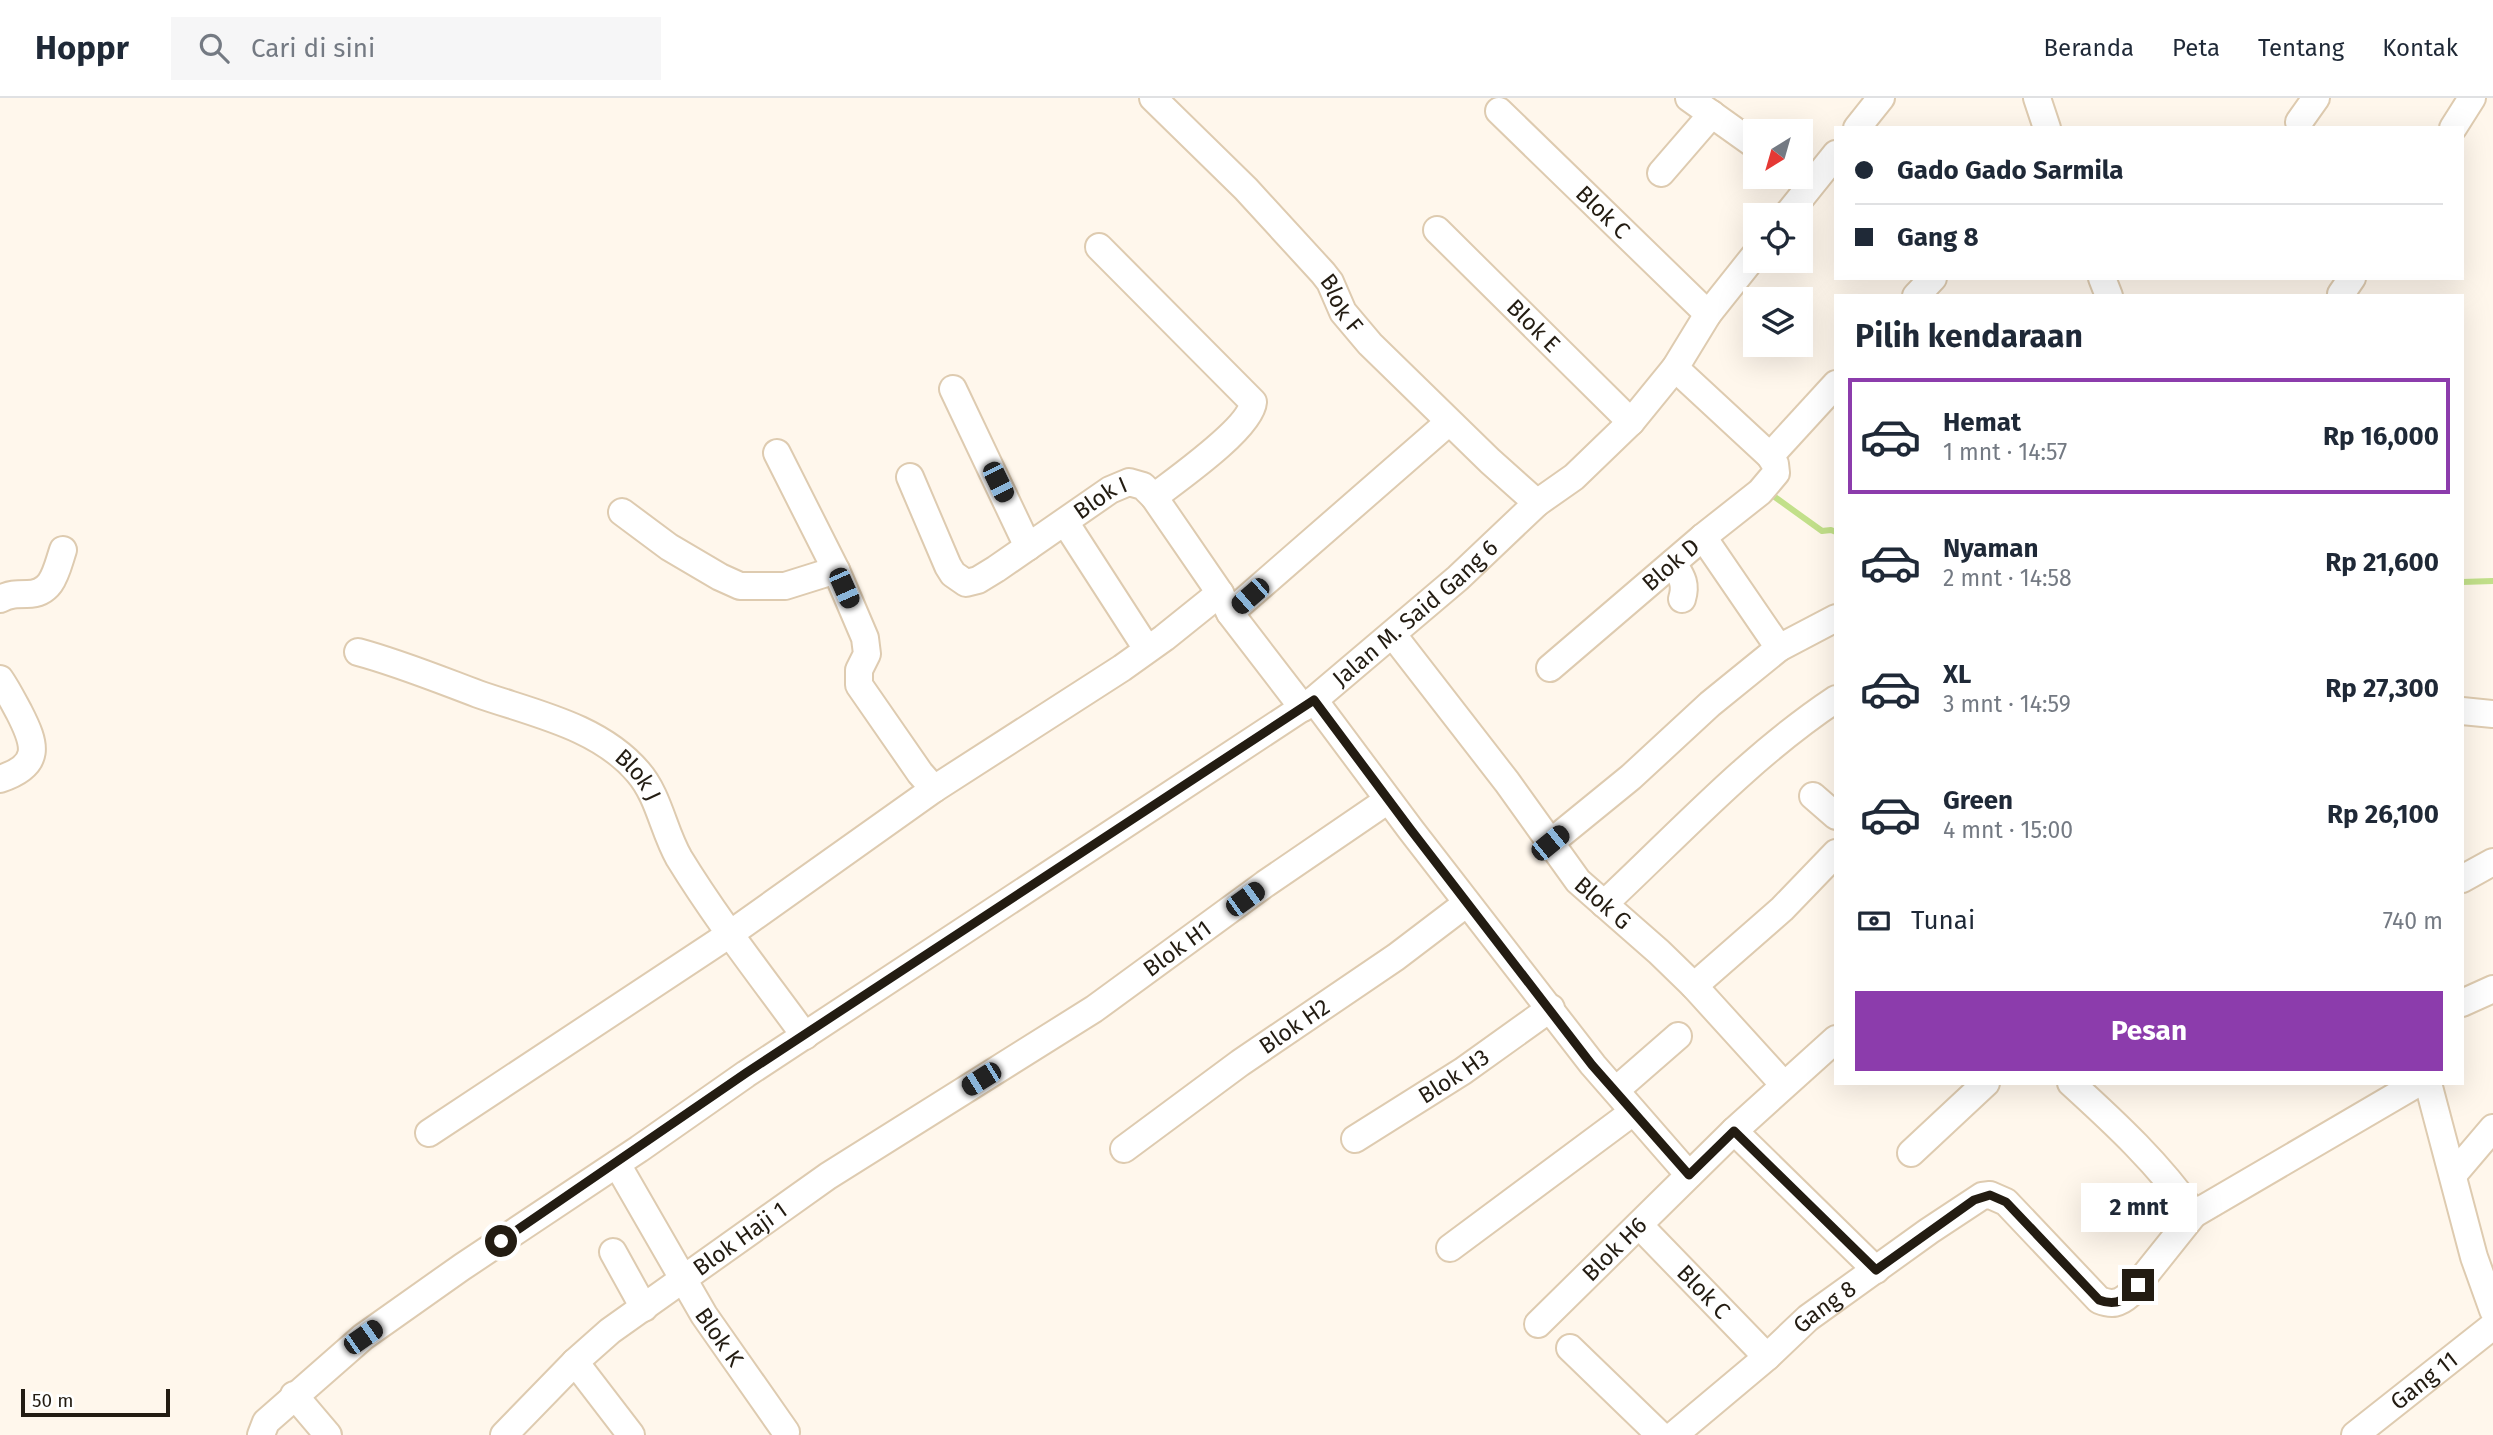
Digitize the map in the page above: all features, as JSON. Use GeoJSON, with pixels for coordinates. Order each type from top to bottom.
{"type":"FeatureCollection","features":[{"type":"Feature","properties":{"kind":"street","name":"Blok F"},"geometry":{"type":"LineString","coordinates":[[1153,98],[1246,189],[1331,282],[1343,312],[1353,324],[1449,422],[1537,503]]}},
{"type":"Feature","properties":{"kind":"street"},"geometry":{"type":"LineString","coordinates":[[1689,98],[1743,136]]}},
{"type":"Feature","properties":{"kind":"street"},"geometry":{"type":"LineString","coordinates":[[1859,126],[1881,98]]}},
{"type":"Feature","properties":{"kind":"street"},"geometry":{"type":"LineString","coordinates":[[2037,98],[2046,126]]}},
{"type":"Feature","properties":{"kind":"street"},"geometry":{"type":"LineString","coordinates":[[2299,121],[2316,98]]}},
{"type":"Feature","properties":{"kind":"street"},"geometry":{"type":"LineString","coordinates":[[2454,126],[2472,98]]}},
{"type":"Feature","properties":{"kind":"street","name":"Blok C"},"geometry":{"type":"LineString","coordinates":[[1499,111],[1708,314]]}},
{"type":"Feature","properties":{"kind":"street"},"geometry":{"type":"LineString","coordinates":[[1661,173],[1712,114]]}},
{"type":"Feature","properties":{"kind":"street"},"geometry":{"type":"LineString","coordinates":[[1813,174],[1834,156]]}},
{"type":"Feature","properties":{"kind":"street","name":"Blok E"},"geometry":{"type":"LineString","coordinates":[[1437,230],[1631,422]]}},
{"type":"Feature","properties":{"kind":"street"},"geometry":{"type":"LineString","coordinates":[[1099,247],[1253,402],[1252,410],[1243,422],[1154,497]]}},
{"type":"Feature","properties":{"kind":"street","name":"Jalan M. Said Gang 6"},"geometry":{"type":"LineString","coordinates":[[261,1435],[267,1422],[294,1395],[363,1337],[746,1073],[1308,704],[1393,635],[1537,503],[1574,477],[1631,422],[1675,368],[1708,314],[1743,270]]}},
{"type":"Feature","properties":{"kind":"street"},"geometry":{"type":"LineString","coordinates":[[1918,294],[1931,280]]}},
{"type":"Feature","properties":{"kind":"street"},"geometry":{"type":"LineString","coordinates":[[1675,368],[1769,474]]}},
{"type":"Feature","properties":{"kind":"street","name":"Blok D"},"geometry":{"type":"LineString","coordinates":[[1550,668],[1703,537],[1769,474],[1834,387]]}},
{"type":"Feature","properties":{"kind":"street"},"geometry":{"type":"LineString","coordinates":[[953,389],[1028,547]]}},
{"type":"Feature","properties":{"kind":"street"},"geometry":{"type":"LineString","coordinates":[[429,1133],[730,934],[934,789],[1122,668],[1172,632],[1225,603],[1449,422]]}},
{"type":"Feature","properties":{"kind":"street"},"geometry":{"type":"LineString","coordinates":[[777,453],[836,570],[859,624],[867,649],[866,659],[859,670],[859,685],[934,789]]}},
{"type":"Feature","properties":{"kind":"street","name":"Blok I"},"geometry":{"type":"LineString","coordinates":[[910,477],[948,566],[960,580],[971,583],[1110,490],[1129,482],[1143,486],[1154,497],[1225,603],[1388,800],[1592,1065],[1689,1175]]}},
{"type":"Feature","properties":{"kind":"street"},"geometry":{"type":"LineString","coordinates":[[622,512],[669,547],[740,586],[785,586],[836,570]]}},
{"type":"Feature","properties":{"kind":"street"},"geometry":{"type":"LineString","coordinates":[[1065,522],[1147,649]]}},
{"type":"Feature","properties":{"kind":"street"},"geometry":{"type":"LineString","coordinates":[[1703,537],[1779,648]]}},
{"type":"Feature","properties":{"kind":"street"},"geometry":{"type":"LineString","coordinates":[[0,599],[11,593],[30,595],[43,592],[51,583],[63,551]]}},
{"type":"Feature","properties":{"kind":"street"},"geometry":{"type":"LineString","coordinates":[[1673,563],[1684,580],[1682,599]]}},
{"type":"Feature","properties":{"kind":"street"},"geometry":{"type":"LineString","coordinates":[[1550,843],[1631,777],[1710,705],[1779,648],[1834,619]]}},
{"type":"Feature","properties":{"kind":"street","name":"Blok G"},"geometry":{"type":"LineString","coordinates":[[1393,635],[1507,782],[1578,881],[1694,986],[1784,1085]]}},
{"type":"Feature","properties":{"kind":"street","name":"Blok J"},"geometry":{"type":"LineString","coordinates":[[358,652],[571,724],[590,734],[638,771],[650,789],[678,856],[730,934],[805,1036]]}},
{"type":"Feature","properties":{"kind":"street"},"geometry":{"type":"LineString","coordinates":[[0,679],[30,734],[33,745],[29,761],[14,774],[0,779]]}},
{"type":"Feature","properties":{"kind":"street"},"geometry":{"type":"LineString","coordinates":[[1604,904],[1759,757],[1800,723],[1834,700]]}},
{"type":"Feature","properties":{"kind":"street"},"geometry":{"type":"LineString","coordinates":[[0,710],[30,734]]}},
{"type":"Feature","properties":{"kind":"street"},"geometry":{"type":"LineString","coordinates":[[2464,711],[2493,714]]}},
{"type":"Feature","properties":{"kind":"street"},"geometry":{"type":"LineString","coordinates":[[1813,796],[1834,814]]}},
{"type":"Feature","properties":{"kind":"street","name":"Blok H1"},"geometry":{"type":"LineString","coordinates":[[997,1069],[1094,1009],[1265,884],[1388,800]]}},
{"type":"Feature","properties":{"kind":"street"},"geometry":{"type":"LineString","coordinates":[[2464,878],[2493,862]]}},
{"type":"Feature","properties":{"kind":"street"},"geometry":{"type":"LineString","coordinates":[[1694,986],[1831,868]]}},
{"type":"Feature","properties":{"kind":"street","name":"Blok H2"},"geometry":{"type":"LineString","coordinates":[[1124,1149],[1240,1063],[1396,957],[1467,903]]}},
{"type":"Feature","properties":{"kind":"street"},"geometry":{"type":"LineString","coordinates":[[2464,1002],[2493,989]]}},
{"type":"Feature","properties":{"kind":"street","name":"Blok H3"},"geometry":{"type":"LineString","coordinates":[[1355,1139],[1463,1071],[1550,1008]]}},
{"type":"Feature","properties":{"kind":"street"},"geometry":{"type":"LineString","coordinates":[[1615,1090],[1678,1036]]}},
{"type":"Feature","properties":{"kind":"street","name":"Blok H6"},"geometry":{"type":"LineString","coordinates":[[1538,1324],[1734,1131],[1834,1041]]}},
{"type":"Feature","properties":{"kind":"street","name":"Blok Haji 1"},"geometry":{"type":"LineString","coordinates":[[504,1435],[575,1362],[610,1331],[828,1176],[997,1069]]}},
{"type":"Feature","properties":{"kind":"street"},"geometry":{"type":"LineString","coordinates":[[1911,1153],[1984,1085]]}},
{"type":"Feature","properties":{"kind":"street"},"geometry":{"type":"LineString","coordinates":[[2073,1085],[2148,1155],[2194,1214],[2415,1085]]}},
{"type":"Feature","properties":{"kind":"street"},"geometry":{"type":"LineString","coordinates":[[2429,1085],[2453,1175],[2484,1251],[2493,1310]]}},
{"type":"Feature","properties":{"kind":"street"},"geometry":{"type":"LineString","coordinates":[[1450,1248],[1633,1112]]}},
{"type":"Feature","properties":{"kind":"street"},"geometry":{"type":"LineString","coordinates":[[2453,1175],[2493,1128]]}},
{"type":"Feature","properties":{"kind":"street"},"geometry":{"type":"LineString","coordinates":[[1734,1131],[1876,1270]]}},
{"type":"Feature","properties":{"kind":"street","name":"Blok K"},"geometry":{"type":"LineString","coordinates":[[617,1164],[704,1315],[786,1432]]}},
{"type":"Feature","properties":{"kind":"street","name":"Gang 8"},"geometry":{"type":"LineString","coordinates":[[1674,1435],[1767,1357],[1808,1318],[1974,1200],[1990,1195],[2006,1202],[2099,1300],[2117,1304],[2138,1285],[2194,1214]]}},
{"type":"Feature","properties":{"kind":"street","name":"Blok C"},"geometry":{"type":"LineString","coordinates":[[1639,1225],[1767,1357]]}},
{"type":"Feature","properties":{"kind":"street"},"geometry":{"type":"LineString","coordinates":[[613,1252],[644,1308]]}},
{"type":"Feature","properties":{"kind":"street","name":"Gang 11"},"geometry":{"type":"LineString","coordinates":[[2355,1435],[2493,1326]]}},
{"type":"Feature","properties":{"kind":"street"},"geometry":{"type":"LineString","coordinates":[[1570,1348],[1660,1435]]}},
{"type":"Feature","properties":{"kind":"street"},"geometry":{"type":"LineString","coordinates":[[575,1362],[631,1435]]}},
{"type":"Feature","properties":{"kind":"street"},"geometry":{"type":"LineString","coordinates":[[294,1395],[328,1435]]}},
{"type":"Feature","properties":{"kind":"waterway"},"geometry":{"type":"LineString","coordinates":[[1770,489],[1772,495],[1822,531],[1834,531]]}},
{"type":"Feature","properties":{"kind":"waterway"},"geometry":{"type":"LineString","coordinates":[[2464,582],[2493,581]]}},
{"type":"Feature","properties":{"kind":"route"},"geometry":{"type":"LineString","coordinates":[[501,1241],[639,1149],[746,1073],[1314,700],[1592,1065],[1689,1175],[1734,1131],[1876,1270],[1974,1200],[1990,1195],[2006,1202],[2099,1300],[2117,1304],[2138,1285]]}}]}
